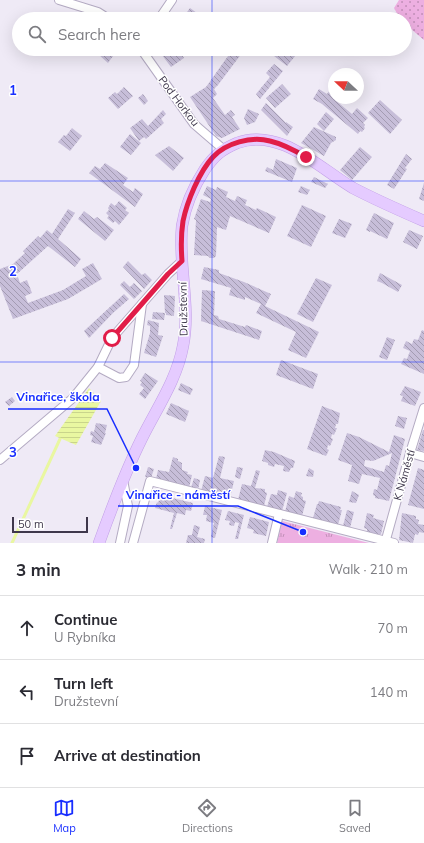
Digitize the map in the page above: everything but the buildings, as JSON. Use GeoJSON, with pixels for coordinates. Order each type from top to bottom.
{"type":"FeatureCollection","features":[{"type":"Feature","properties":{"kind":"main road","name":"Družstevní"},"geometry":{"type":"LineString","coordinates":[[99,543],[123,480],[171,381],[180,358],[185,325],[182,227],[190,198],[212,158],[223,149],[245,140],[253,139],[269,141],[286,146],[354,188],[424,221]]}},
{"type":"Feature","properties":{"kind":"street"},"geometry":{"type":"LineString","coordinates":[[59,0],[98,12]]}},
{"type":"Feature","properties":{"kind":"street"},"geometry":{"type":"LineString","coordinates":[[164,12],[172,0]]}},
{"type":"Feature","properties":{"kind":"street","name":"Pod Horkou"},"geometry":{"type":"LineString","coordinates":[[146,56],[194,124],[223,149]]}},
{"type":"Feature","properties":{"kind":"street"},"geometry":{"type":"LineString","coordinates":[[0,460],[73,398],[98,367],[112,338],[168,274],[182,261]]}},
{"type":"Feature","properties":{"kind":"street"},"geometry":{"type":"LineString","coordinates":[[98,367],[119,378],[126,378],[134,365],[142,304]]}},
{"type":"Feature","properties":{"kind":"street","name":"K Náměstí"},"geometry":{"type":"LineString","coordinates":[[388,542],[410,453],[424,408]]}},
{"type":"Feature","properties":{"kind":"street"},"geometry":{"type":"LineString","coordinates":[[410,453],[424,457]]}},
{"type":"Feature","properties":{"kind":"street"},"geometry":{"type":"LineString","coordinates":[[120,543],[128,506],[123,480]]}},
{"type":"Feature","properties":{"kind":"street"},"geometry":{"type":"LineString","coordinates":[[133,543],[150,480],[388,542]]}},
{"type":"Feature","properties":{"kind":"street"},"geometry":{"type":"LineString","coordinates":[[272,543],[279,514]]}},
{"type":"Feature","properties":{"kind":"green space"},"geometry":{"type":"Polygon","coordinates":[[[399,0],[424,0],[424,40],[412,30],[412,12],[396,12],[394,8],[399,0]]]}},
{"type":"Feature","properties":{"kind":"green space"},"geometry":{"type":"Polygon","coordinates":[[[282,521],[369,543],[277,543],[282,521]]]}},
{"type":"Feature","properties":{"kind":"shaded area"},"geometry":{"type":"Polygon","coordinates":[[[89,388],[101,401],[76,445],[55,436],[89,388]]]}},
{"type":"Feature","properties":{"kind":"waterway"},"geometry":{"type":"LineString","coordinates":[[12,543],[60,439]]}},
{"type":"Feature","properties":{"kind":"place","name":"Vinařice, škola"},"geometry":{"type":"Point","coordinates":[136,468]}},
{"type":"Feature","properties":{"kind":"place","name":"Vinařice - náměstí"},"geometry":{"type":"Point","coordinates":[303,532]}},
{"type":"Feature","properties":{"kind":"route"},"geometry":{"type":"LineString","coordinates":[[112,338],[168,274],[182,261],[182,227],[186,209],[196,184],[212,158],[223,149],[245,140],[253,139],[260,139],[286,146],[306,157]]}}]}
